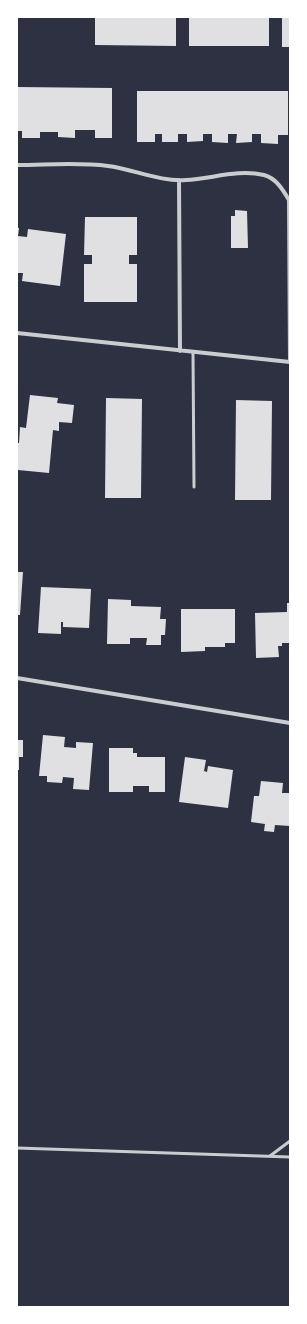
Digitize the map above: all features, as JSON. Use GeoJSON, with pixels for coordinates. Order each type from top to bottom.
{"type":"FeatureCollection","features":[{"type":"Feature","properties":{"kind":"street"},"geometry":{"type":"LineString","coordinates":[[17,165],[108,166],[167,179],[179,180],[243,173],[264,175],[273,179],[282,188],[289,200],[290,362],[180,352],[17,333]]}},
{"type":"Feature","properties":{"kind":"street"},"geometry":{"type":"LineString","coordinates":[[179,180],[180,352]]}},
{"type":"Feature","properties":{"kind":"street"},"geometry":{"type":"LineString","coordinates":[[17,678],[290,723]]}},
{"type":"Feature","properties":{"kind":"lane"},"geometry":{"type":"LineString","coordinates":[[193,353],[194,487]]}},
{"type":"Feature","properties":{"kind":"lane"},"geometry":{"type":"LineString","coordinates":[[270,1156],[290,1141]]}},
{"type":"Feature","properties":{"kind":"lane"},"geometry":{"type":"LineString","coordinates":[[17,1148],[290,1157]]}},
{"type":"Feature","properties":{"kind":"building"},"geometry":{"type":"Polygon","coordinates":[[[95,17],[176,17],[176,46],[95,45],[95,17]]]}},
{"type":"Feature","properties":{"kind":"building"},"geometry":{"type":"Polygon","coordinates":[[[189,17],[269,17],[269,46],[189,46],[189,17]]]}},
{"type":"Feature","properties":{"kind":"building"},"geometry":{"type":"Polygon","coordinates":[[[282,17],[290,17],[290,47],[282,47],[282,17]]]}},
{"type":"Feature","properties":{"kind":"building"},"geometry":{"type":"Polygon","coordinates":[[[17,87],[112,88],[112,138],[95,138],[95,130],[75,130],[75,138],[58,137],[58,132],[40,132],[40,138],[22,138],[22,131],[17,131],[17,87]]]}},
{"type":"Feature","properties":{"kind":"building"},"geometry":{"type":"Polygon","coordinates":[[[137,91],[288,91],[288,135],[278,135],[278,144],[261,143],[261,134],[252,134],[252,142],[236,143],[237,134],[228,134],[228,143],[212,142],[212,134],[203,134],[203,141],[187,142],[187,134],[178,134],[178,142],[162,142],[162,134],[155,134],[155,142],[137,142],[137,91]]]}},
{"type":"Feature","properties":{"kind":"building"},"geometry":{"type":"Polygon","coordinates":[[[235,210],[247,211],[248,248],[231,248],[231,216],[235,216],[235,210]]]}},
{"type":"Feature","properties":{"kind":"building"},"geometry":{"type":"Polygon","coordinates":[[[85,217],[137,217],[137,255],[129,255],[129,264],[137,264],[137,302],[84,302],[84,264],[92,264],[92,255],[84,255],[85,217]]]}},
{"type":"Feature","properties":{"kind":"building"},"geometry":{"type":"Polygon","coordinates":[[[17,228],[19,228],[18,236],[27,237],[28,229],[66,234],[60,286],[22,281],[23,273],[17,273],[17,228]]]}},
{"type":"Feature","properties":{"kind":"building"},"geometry":{"type":"Polygon","coordinates":[[[30,395],[58,398],[57,403],[74,405],[72,423],[59,422],[59,431],[53,430],[49,473],[18,470],[17,473],[17,443],[19,443],[20,427],[26,428],[30,395]]]}},
{"type":"Feature","properties":{"kind":"building"},"geometry":{"type":"Polygon","coordinates":[[[106,398],[142,399],[141,498],[105,498],[106,398]]]}},
{"type":"Feature","properties":{"kind":"building"},"geometry":{"type":"Polygon","coordinates":[[[236,400],[272,401],[271,500],[235,500],[236,400]]]}},
{"type":"Feature","properties":{"kind":"building"},"geometry":{"type":"Polygon","coordinates":[[[17,572],[23,572],[20,615],[17,615],[17,572]]]}},
{"type":"Feature","properties":{"kind":"building"},"geometry":{"type":"Polygon","coordinates":[[[41,587],[91,589],[89,628],[63,627],[63,622],[61,622],[61,634],[38,633],[41,587]]]}},
{"type":"Feature","properties":{"kind":"building"},"geometry":{"type":"Polygon","coordinates":[[[108,599],[131,600],[131,606],[161,607],[160,619],[166,619],[165,635],[161,635],[161,645],[146,645],[147,638],[130,638],[130,644],[107,644],[108,599]]]}},
{"type":"Feature","properties":{"kind":"building"},"geometry":{"type":"Polygon","coordinates":[[[287,603],[290,603],[290,643],[282,643],[282,646],[278,646],[279,657],[256,658],[255,613],[287,612],[287,603]]]}},
{"type":"Feature","properties":{"kind":"building"},"geometry":{"type":"Polygon","coordinates":[[[181,609],[235,609],[235,643],[225,643],[225,647],[205,647],[205,651],[181,652],[181,609]]]}},
{"type":"Feature","properties":{"kind":"building"},"geometry":{"type":"Polygon","coordinates":[[[43,735],[65,737],[64,747],[76,748],[76,742],[93,743],[89,790],[73,789],[74,778],[63,777],[62,783],[47,782],[47,776],[39,776],[43,735]]]}},
{"type":"Feature","properties":{"kind":"building"},"geometry":{"type":"Polygon","coordinates":[[[17,740],[23,740],[23,757],[19,757],[19,770],[17,770],[17,740]]]}},
{"type":"Feature","properties":{"kind":"building"},"geometry":{"type":"Polygon","coordinates":[[[109,748],[133,748],[133,753],[137,753],[137,757],[165,757],[165,792],[149,792],[149,786],[133,786],[133,792],[109,792],[109,748]]]}},
{"type":"Feature","properties":{"kind":"building"},"geometry":{"type":"Polygon","coordinates":[[[185,757],[206,760],[204,771],[207,772],[208,766],[233,770],[228,808],[179,802],[185,757]]]}},
{"type":"Feature","properties":{"kind":"building"},"geometry":{"type":"Polygon","coordinates":[[[261,781],[283,783],[282,793],[289,793],[290,796],[290,826],[275,825],[274,832],[264,831],[265,824],[251,822],[254,796],[259,796],[261,781]]]}}]}
